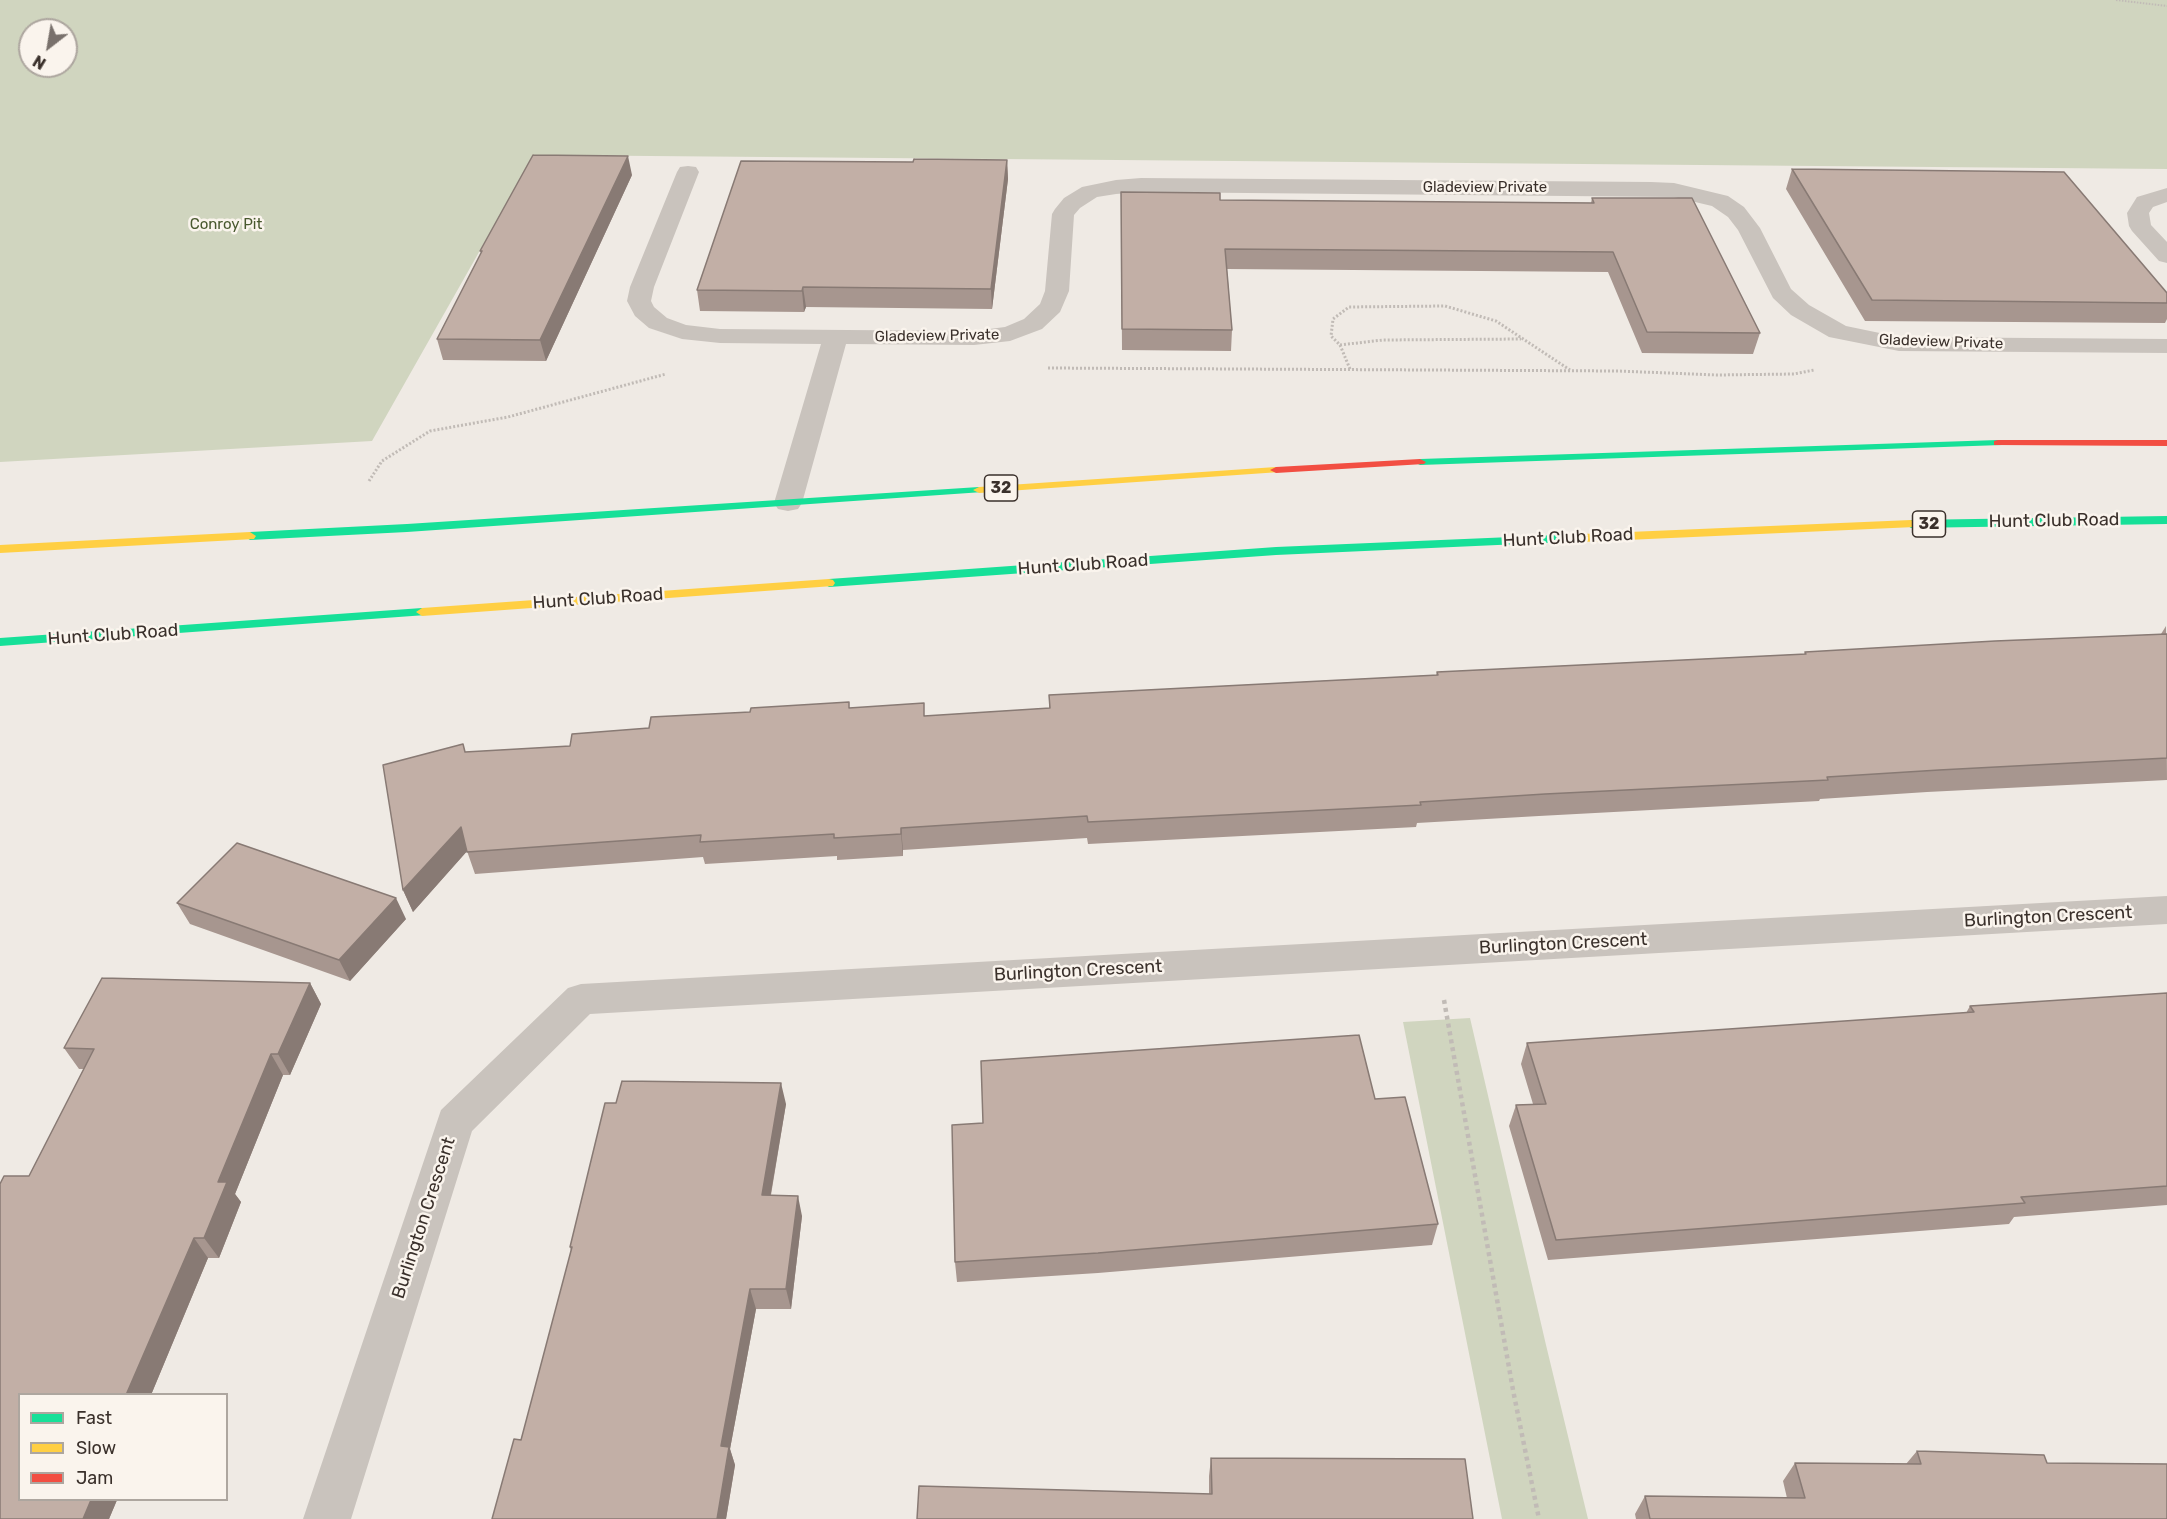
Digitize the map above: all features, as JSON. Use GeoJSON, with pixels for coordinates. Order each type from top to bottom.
{"type":"FeatureCollection","features":[{"type":"Feature","properties":{"kind":"main road","name":"32"},"geometry":{"type":"LineString","coordinates":[[0,549],[407,528],[1383,463],[2002,443],[2167,443]]}},
{"type":"Feature","properties":{"kind":"main road","name":"Hunt Club Road"},"geometry":{"type":"LineString","coordinates":[[0,642],[1276,551],[1880,525],[2167,520]]}},
{"type":"Feature","properties":{"kind":"street","name":"Gladeview Private"},"geometry":{"type":"LineString","coordinates":[[688,172],[642,287],[639,301],[644,311],[658,323],[682,332],[720,336],[974,338],[1010,334],[1033,324],[1052,307],[1063,214],[1072,203],[1090,192],[1116,187],[1153,185],[1651,189],[1720,201],[1736,212],[1749,228],[1782,293],[1800,310],[1838,332],[1899,344],[2167,346]]}},
{"type":"Feature","properties":{"kind":"street"},"geometry":{"type":"LineString","coordinates":[[2167,195],[2145,202],[2138,213],[2140,226],[2167,256]]}},
{"type":"Feature","properties":{"kind":"street"},"geometry":{"type":"LineString","coordinates":[[788,503],[836,337]]}},
{"type":"Feature","properties":{"kind":"street","name":"Burlington Crescent"},"geometry":{"type":"LineString","coordinates":[[327,1519],[455,1122],[581,999],[2167,910]]}},
{"type":"Feature","properties":{"kind":"path"},"geometry":{"type":"LineString","coordinates":[[2116,0],[2167,6]]}},
{"type":"Feature","properties":{"kind":"path"},"geometry":{"type":"LineString","coordinates":[[1350,369],[1340,345],[1331,336],[1333,319],[1349,307],[1445,306],[1496,321],[1570,371]]}},
{"type":"Feature","properties":{"kind":"path"},"geometry":{"type":"LineString","coordinates":[[1340,345],[1383,340],[1522,339]]}},
{"type":"Feature","properties":{"kind":"path"},"geometry":{"type":"LineString","coordinates":[[1047,368],[1794,374],[1852,362],[1866,339]]}},
{"type":"Feature","properties":{"kind":"path"},"geometry":{"type":"LineString","coordinates":[[369,481],[382,461],[430,430],[508,417],[603,393],[673,371]]}},
{"type":"Feature","properties":{"kind":"path"},"geometry":{"type":"LineString","coordinates":[[1436,951],[1513,1390],[1539,1519]]}},
{"type":"Feature","properties":{"kind":"green space","name":"Conroy Pit"},"geometry":{"type":"Polygon","coordinates":[[[0,0],[2167,0],[2167,169],[534,155],[372,441],[0,462],[0,0]]]}},
{"type":"Feature","properties":{"kind":"green space"},"geometry":{"type":"Polygon","coordinates":[[[1470,1018],[1588,1519],[1502,1519],[1403,1022],[1470,1018]]]}},
{"type":"Feature","properties":{"kind":"building"},"geometry":{"type":"Polygon","coordinates":[[[533,155],[628,156],[540,340],[437,339],[482,251],[480,251],[533,155]]]}},
{"type":"Feature","properties":{"kind":"building"},"geometry":{"type":"Polygon","coordinates":[[[914,159],[1007,160],[991,289],[803,287],[802,291],[697,290],[741,161],[913,162],[914,159]]]}},
{"type":"Feature","properties":{"kind":"building"},"geometry":{"type":"Polygon","coordinates":[[[1792,169],[2064,172],[2167,293],[2167,303],[1872,300],[1792,169]]]}},
{"type":"Feature","properties":{"kind":"building"},"geometry":{"type":"Polygon","coordinates":[[[1121,192],[1220,193],[1220,200],[1594,203],[1592,198],[1692,198],[1760,333],[1647,332],[1613,252],[1225,249],[1232,330],[1122,329],[1121,192]]]}},
{"type":"Feature","properties":{"kind":"building"},"geometry":{"type":"Polygon","coordinates":[[[2167,634],[2167,758],[1827,777],[1828,780],[1545,794],[1420,802],[1421,805],[1088,822],[1087,816],[901,828],[901,834],[834,838],[834,834],[700,842],[701,835],[467,852],[461,827],[403,890],[383,765],[463,744],[465,752],[570,746],[572,734],[649,728],[651,717],[750,712],[751,708],[849,702],[849,708],[924,703],[924,716],[1050,708],[1049,695],[1438,675],[1437,672],[1806,654],[1805,652],[1995,641],[2167,634]]]}},
{"type":"Feature","properties":{"kind":"building"},"geometry":{"type":"Polygon","coordinates":[[[237,843],[396,898],[339,960],[177,903],[237,843]]]}},
{"type":"Feature","properties":{"kind":"building"},"geometry":{"type":"Polygon","coordinates":[[[102,978],[310,983],[278,1054],[271,1054],[218,1182],[227,1182],[204,1238],[194,1238],[127,1393],[18,1393],[18,1501],[91,1501],[83,1519],[0,1519],[0,1184],[4,1176],[29,1176],[94,1049],[64,1048],[102,978]]]}},
{"type":"Feature","properties":{"kind":"building"},"geometry":{"type":"Polygon","coordinates":[[[2167,993],[2167,1186],[2021,1197],[2025,1203],[1556,1240],[1516,1105],[1546,1104],[1527,1043],[1974,1012],[1970,1006],[2167,993]]]}},
{"type":"Feature","properties":{"kind":"building"},"geometry":{"type":"Polygon","coordinates":[[[1359,1035],[1375,1099],[1405,1097],[1438,1224],[1098,1253],[955,1262],[952,1125],[983,1123],[981,1061],[1359,1035]]]}},
{"type":"Feature","properties":{"kind":"building"},"geometry":{"type":"Polygon","coordinates":[[[622,1081],[781,1083],[762,1195],[798,1196],[786,1289],[750,1289],[721,1446],[729,1447],[717,1519],[492,1519],[514,1439],[521,1440],[572,1247],[570,1247],[605,1103],[616,1103],[622,1081]]]}},
{"type":"Feature","properties":{"kind":"building"},"geometry":{"type":"Polygon","coordinates":[[[1917,1451],[2044,1455],[2047,1463],[2167,1464],[2167,1519],[1650,1519],[1645,1496],[1805,1498],[1795,1463],[1921,1464],[1917,1451]]]}},
{"type":"Feature","properties":{"kind":"building"},"geometry":{"type":"Polygon","coordinates":[[[1211,1458],[1465,1459],[1473,1519],[917,1519],[919,1486],[1212,1494],[1211,1458]]]}},
{"type":"Feature","properties":{"kind":"traffic: fast"},"geometry":{"type":"LineString","coordinates":[[1420,462],[1998,443]]}},
{"type":"Feature","properties":{"kind":"traffic: fast"},"geometry":{"type":"LineString","coordinates":[[250,536],[407,528],[979,490]]}},
{"type":"Feature","properties":{"kind":"traffic: fast"},"geometry":{"type":"LineString","coordinates":[[1911,524],[2167,520]]}},
{"type":"Feature","properties":{"kind":"traffic: fast"},"geometry":{"type":"LineString","coordinates":[[829,583],[1276,551],[1582,538]]}},
{"type":"Feature","properties":{"kind":"traffic: fast"},"geometry":{"type":"LineString","coordinates":[[0,642],[422,612]]}},
{"type":"Feature","properties":{"kind":"traffic: slow"},"geometry":{"type":"LineString","coordinates":[[979,490],[1276,470]]}},
{"type":"Feature","properties":{"kind":"traffic: slow"},"geometry":{"type":"LineString","coordinates":[[1582,538],[1911,524]]}},
{"type":"Feature","properties":{"kind":"traffic: slow"},"geometry":{"type":"LineString","coordinates":[[0,549],[250,536]]}},
{"type":"Feature","properties":{"kind":"traffic: slow"},"geometry":{"type":"LineString","coordinates":[[422,612],[829,583]]}},
{"type":"Feature","properties":{"kind":"traffic: jam"},"geometry":{"type":"LineString","coordinates":[[1998,443],[2167,443]]}},
{"type":"Feature","properties":{"kind":"traffic: jam"},"geometry":{"type":"LineString","coordinates":[[1276,470],[1420,462]]}}]}
